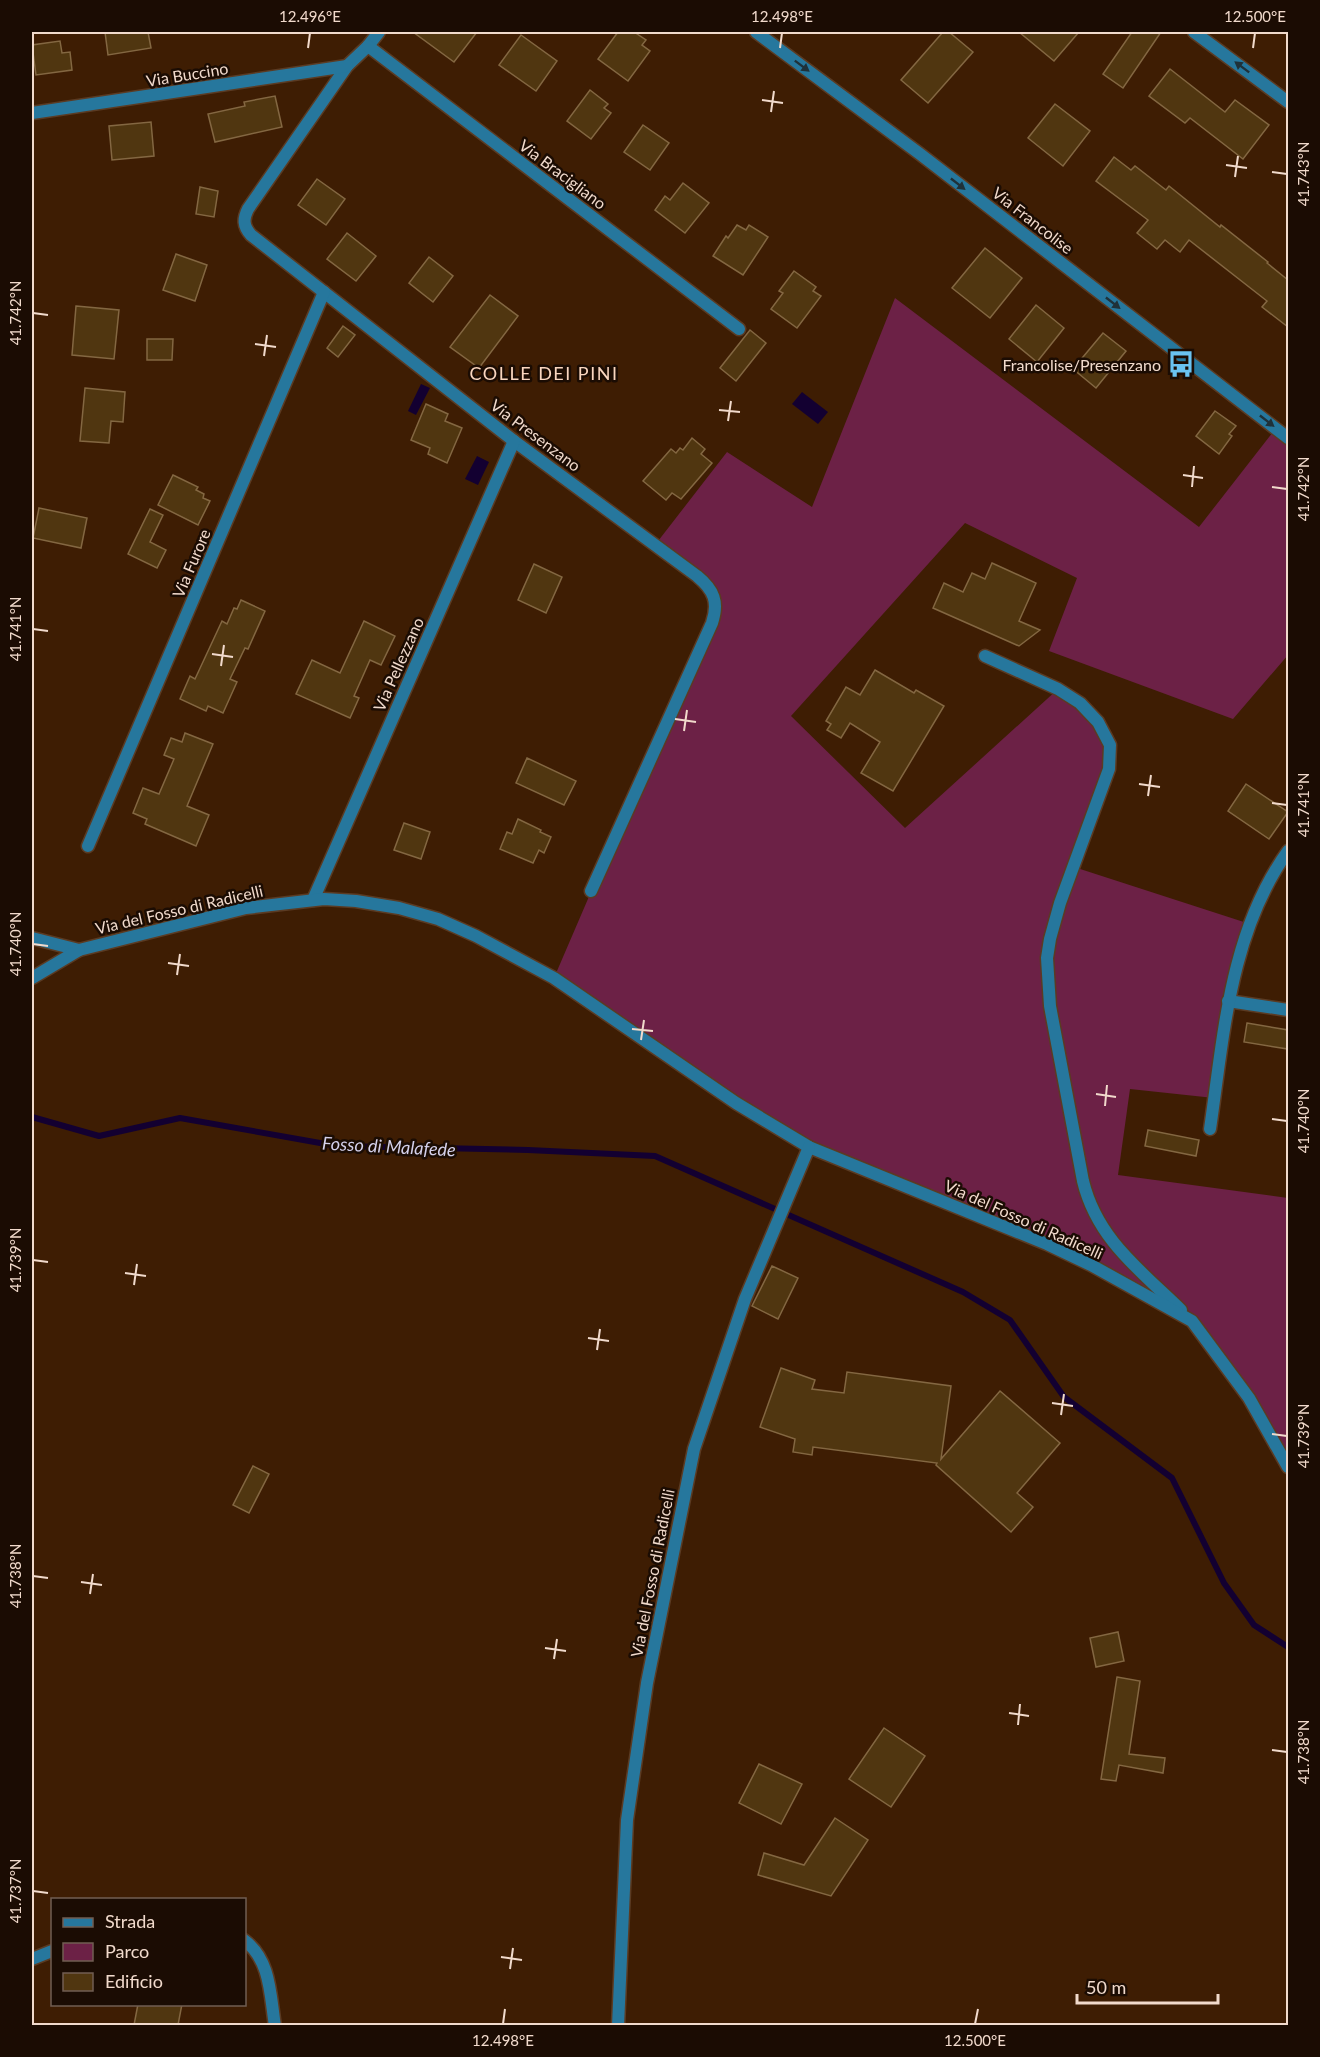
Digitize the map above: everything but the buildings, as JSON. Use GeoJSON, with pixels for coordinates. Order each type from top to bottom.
{"type":"FeatureCollection","features":[{"type":"Feature","properties":{"kind":"street","name":"Via Presenzano"},"geometry":{"type":"LineString","coordinates":[[379,32],[347,66],[244,218],[245,227],[251,235],[514,441],[697,576],[712,591],[716,601],[712,623],[591,891]]}},
{"type":"Feature","properties":{"kind":"street","name":"Via Francolise"},"geometry":{"type":"LineString","coordinates":[[756,32],[920,154],[1288,438]]}},
{"type":"Feature","properties":{"kind":"street"},"geometry":{"type":"LineString","coordinates":[[1194,32],[1288,102]]}},
{"type":"Feature","properties":{"kind":"street","name":"Via Bracigliano"},"geometry":{"type":"LineString","coordinates":[[368,46],[739,329]]}},
{"type":"Feature","properties":{"kind":"street","name":"Via Buccino"},"geometry":{"type":"LineString","coordinates":[[32,113],[347,66]]}},
{"type":"Feature","properties":{"kind":"street","name":"Via Furore"},"geometry":{"type":"LineString","coordinates":[[88,846],[324,292]]}},
{"type":"Feature","properties":{"kind":"street","name":"Via Pellezzano"},"geometry":{"type":"LineString","coordinates":[[313,900],[514,441]]}},
{"type":"Feature","properties":{"kind":"street"},"geometry":{"type":"LineString","coordinates":[[986,656],[1058,689],[1074,699],[1098,722],[1110,745],[1109,769],[1065,890],[1050,939],[1047,978],[1050,1006],[1083,1181],[1095,1215],[1119,1250],[1192,1321]]}},
{"type":"Feature","properties":{"kind":"street"},"geometry":{"type":"LineString","coordinates":[[1210,1129],[1228,1001],[1238,962],[1254,913],[1265,889],[1288,851]]}},
{"type":"Feature","properties":{"kind":"street","name":"Via del Fosso di Radicelli"},"geometry":{"type":"LineString","coordinates":[[32,938],[79,950],[246,908],[313,900],[356,901],[399,908],[438,919],[476,936],[554,978],[736,1103],[809,1147],[1054,1247],[1192,1321],[1249,1398],[1288,1467]]}},
{"type":"Feature","properties":{"kind":"street"},"geometry":{"type":"LineString","coordinates":[[32,978],[79,950]]}},
{"type":"Feature","properties":{"kind":"street"},"geometry":{"type":"LineString","coordinates":[[1228,1001],[1288,1010]]}},
{"type":"Feature","properties":{"kind":"street","name":"Via del Fosso di Radicelli"},"geometry":{"type":"LineString","coordinates":[[618,2025],[627,1820],[646,1683],[670,1557],[694,1449],[745,1299],[809,1147]]}},
{"type":"Feature","properties":{"kind":"street"},"geometry":{"type":"LineString","coordinates":[[246,1942],[264,1964],[275,2025]]}},
{"type":"Feature","properties":{"kind":"street"},"geometry":{"type":"LineString","coordinates":[[32,1959],[51,1951]]}},
{"type":"Feature","properties":{"kind":"green space"},"geometry":{"type":"Polygon","coordinates":[[[895,298],[1199,527],[1276,428],[1288,437],[1288,655],[1233,719],[1049,651],[1077,578],[965,523],[791,716],[905,828],[1058,689],[1106,735],[1109,769],[1074,867],[1250,924],[1214,1098],[1130,1089],[1118,1175],[1288,1198],[1288,1467],[1192,1321],[1081,1260],[809,1147],[554,978],[716,601],[655,545],[727,452],[812,507],[895,298]]]}},
{"type":"Feature","properties":{"kind":"shaded area"},"geometry":{"type":"Polygon","coordinates":[[[421,384],[430,388],[416,415],[408,411],[421,384]]]}},
{"type":"Feature","properties":{"kind":"shaded area"},"geometry":{"type":"Polygon","coordinates":[[[802,392],[828,412],[818,424],[792,404],[802,392]]]}},
{"type":"Feature","properties":{"kind":"shaded area"},"geometry":{"type":"Polygon","coordinates":[[[477,456],[489,462],[478,485],[465,479],[477,456]]]}},
{"type":"Feature","properties":{"kind":"waterway","name":"Fosso di Malafede"},"geometry":{"type":"LineString","coordinates":[[32,1117],[99,1136],[180,1118],[337,1146],[528,1150],[655,1156],[963,1292],[1010,1320],[1064,1397],[1172,1478],[1224,1583],[1254,1625],[1288,1647]]}},
{"type":"Feature","properties":{"kind":"place","name":"Francolise/Presenzano"},"geometry":{"type":"Point","coordinates":[1181,364]}},
{"type":"Feature","properties":{"kind":"district","name":"COLLE DEI PINI"},"geometry":{"type":"Point","coordinates":[544,373]}}]}
